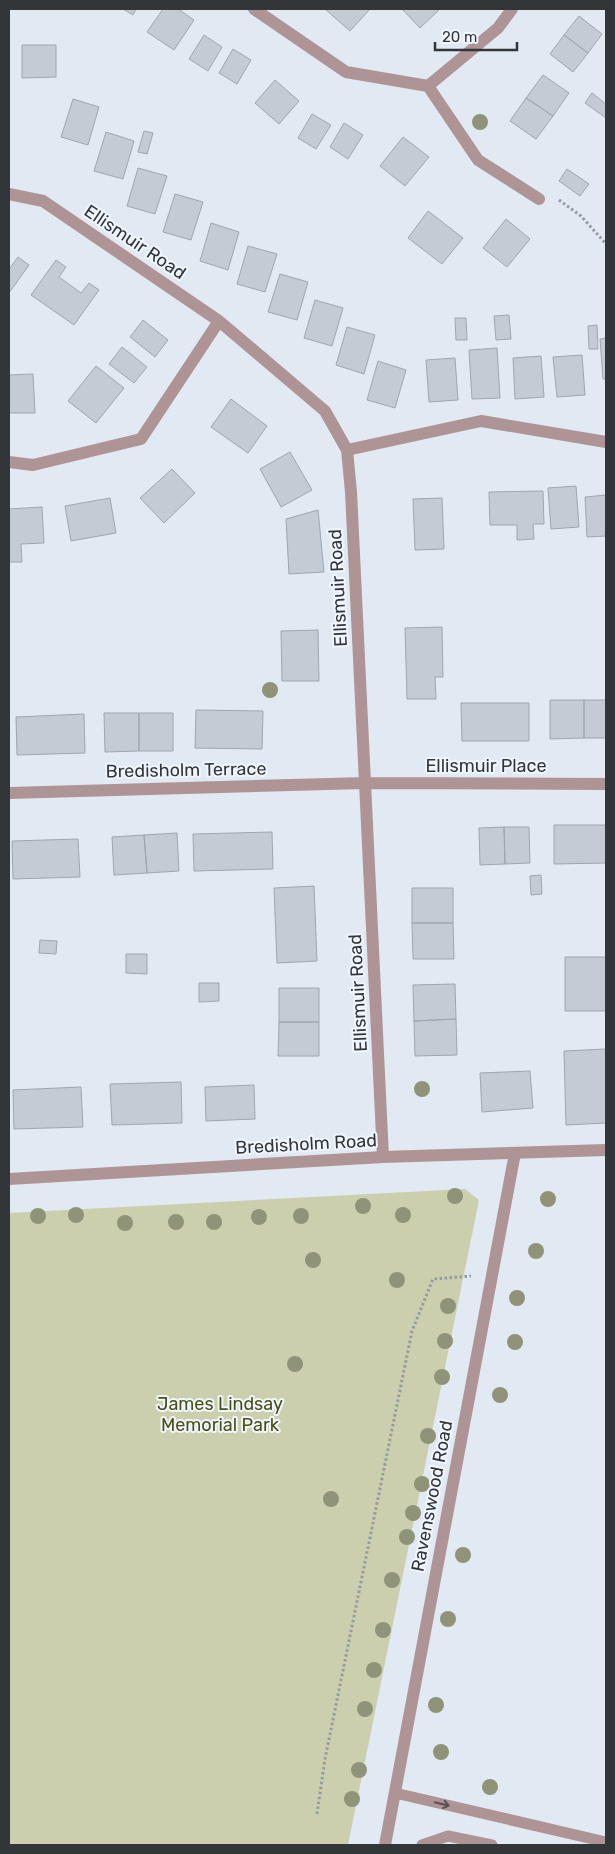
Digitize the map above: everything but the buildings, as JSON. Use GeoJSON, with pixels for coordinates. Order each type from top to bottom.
{"type":"FeatureCollection","features":[{"type":"Feature","properties":{"kind":"street"},"geometry":{"type":"LineString","coordinates":[[254,9],[346,72],[428,86],[478,160],[539,199]]}},
{"type":"Feature","properties":{"kind":"street"},"geometry":{"type":"LineString","coordinates":[[428,86],[498,28],[512,9]]}},
{"type":"Feature","properties":{"kind":"street","name":"Ellismuir Road"},"geometry":{"type":"LineString","coordinates":[[9,194],[43,201],[219,321],[325,411],[347,450],[351,492],[383,1157]]}},
{"type":"Feature","properties":{"kind":"street"},"geometry":{"type":"LineString","coordinates":[[9,462],[33,465],[141,439],[219,321]]}},
{"type":"Feature","properties":{"kind":"street"},"geometry":{"type":"LineString","coordinates":[[347,450],[481,421],[606,442]]}},
{"type":"Feature","properties":{"kind":"street","name":"Ellismuir Place"},"geometry":{"type":"LineString","coordinates":[[365,783],[606,784]]}},
{"type":"Feature","properties":{"kind":"street","name":"Bredisholm Terrace"},"geometry":{"type":"LineString","coordinates":[[9,792],[365,783]]}},
{"type":"Feature","properties":{"kind":"street","name":"Bredisholm Road"},"geometry":{"type":"LineString","coordinates":[[9,1179],[383,1157],[606,1150]]}},
{"type":"Feature","properties":{"kind":"street","name":"Ravenswood Road"},"geometry":{"type":"LineString","coordinates":[[385,1845],[515,1153]]}},
{"type":"Feature","properties":{"kind":"lane"},"geometry":{"type":"LineString","coordinates":[[395,1793],[606,1842]]}},
{"type":"Feature","properties":{"kind":"lane"},"geometry":{"type":"LineString","coordinates":[[422,1845],[448,1836],[492,1845]]}},
{"type":"Feature","properties":{"kind":"lane"},"geometry":{"type":"LineString","coordinates":[[585,1837],[595,1845]]}},
{"type":"Feature","properties":{"kind":"path"},"geometry":{"type":"LineString","coordinates":[[539,199],[551,194],[581,216],[606,244]]}},
{"type":"Feature","properties":{"kind":"path"},"geometry":{"type":"LineString","coordinates":[[317,1814],[327,1749],[412,1331],[433,1279],[492,1274]]}},
{"type":"Feature","properties":{"kind":"green space","name":"James Lindsay Memorial Park"},"geometry":{"type":"Polygon","coordinates":[[[465,1189],[479,1200],[348,1845],[9,1845],[9,1213],[465,1189]]]}}]}
